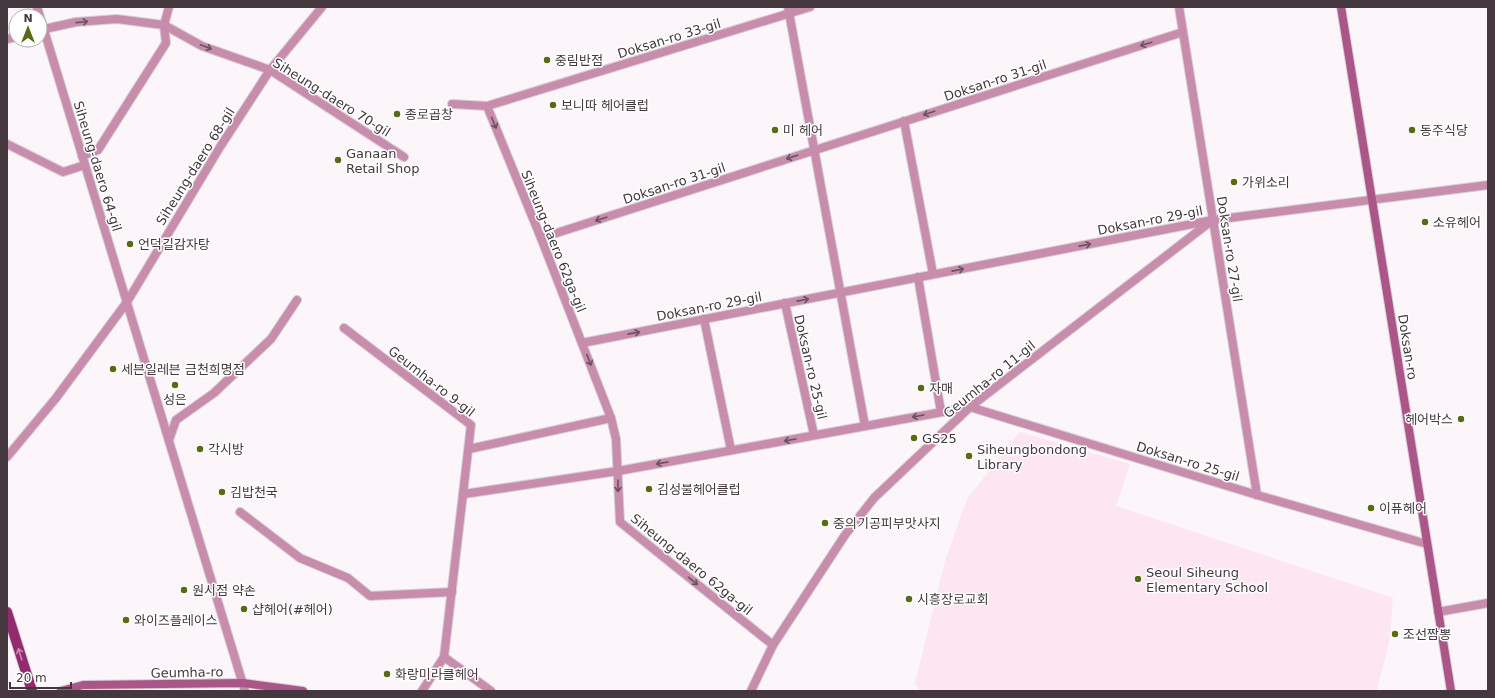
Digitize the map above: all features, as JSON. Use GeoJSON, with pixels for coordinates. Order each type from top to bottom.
{"type":"FeatureCollection","features":[{"type":"Feature","properties":{"kind":"main road","name":"Doksan-ro"},"geometry":{"type":"LineString","coordinates":[[1341,7],[1451,691]]}},
{"type":"Feature","properties":{"kind":"main road"},"geometry":{"type":"LineString","coordinates":[[7,612],[32,691]]}},
{"type":"Feature","properties":{"kind":"main road","name":"Geumha-ro"},"geometry":{"type":"LineString","coordinates":[[62,691],[83,685],[243,683],[303,691]]}},
{"type":"Feature","properties":{"kind":"street"},"geometry":{"type":"LineString","coordinates":[[82,156],[98,150],[166,43],[164,25],[169,7]]}},
{"type":"Feature","properties":{"kind":"street","name":"Siheung-daero 68-gil"},"geometry":{"type":"LineString","coordinates":[[7,457],[56,398],[127,302],[220,147],[270,70],[322,7]]}},
{"type":"Feature","properties":{"kind":"street","name":"Doksan-ro 33-gil"},"geometry":{"type":"LineString","coordinates":[[487,106],[788,10],[810,7]]}},
{"type":"Feature","properties":{"kind":"street","name":"Doksan-ro 27-gil"},"geometry":{"type":"LineString","coordinates":[[1179,7],[1257,495]]}},
{"type":"Feature","properties":{"kind":"street"},"geometry":{"type":"LineString","coordinates":[[788,10],[865,426]]}},
{"type":"Feature","properties":{"kind":"street","name":"Siheung-daero 70-gil"},"geometry":{"type":"LineString","coordinates":[[48,29],[76,22],[117,19],[164,25],[202,46],[270,70],[404,157]]}},
{"type":"Feature","properties":{"kind":"street","name":"Doksan-ro 31-gil"},"geometry":{"type":"LineString","coordinates":[[541,238],[1183,32]]}},
{"type":"Feature","properties":{"kind":"street","name":"Siheung-daero 64-gil"},"geometry":{"type":"LineString","coordinates":[[48,48],[199,539]]}},
{"type":"Feature","properties":{"kind":"street"},"geometry":{"type":"LineString","coordinates":[[452,104],[487,106]]}},
{"type":"Feature","properties":{"kind":"street","name":"Siheung-daero 62ga-gil"},"geometry":{"type":"LineString","coordinates":[[487,106],[541,238],[611,418],[616,439],[620,522],[773,645]]}},
{"type":"Feature","properties":{"kind":"street"},"geometry":{"type":"LineString","coordinates":[[904,121],[933,274]]}},
{"type":"Feature","properties":{"kind":"street"},"geometry":{"type":"LineString","coordinates":[[7,144],[63,172],[85,165]]}},
{"type":"Feature","properties":{"kind":"street","name":"Doksan-ro 29-gil"},"geometry":{"type":"LineString","coordinates":[[582,343],[1213,220],[1372,201],[1488,185]]}},
{"type":"Feature","properties":{"kind":"street","name":"Geumha-ro 11-gil"},"geometry":{"type":"LineString","coordinates":[[751,691],[773,645],[845,534],[874,498],[970,407],[1213,220]]}},
{"type":"Feature","properties":{"kind":"street"},"geometry":{"type":"LineString","coordinates":[[918,277],[942,412]]}},
{"type":"Feature","properties":{"kind":"street"},"geometry":{"type":"LineString","coordinates":[[169,440],[176,420],[214,393],[271,339],[297,300]]}},
{"type":"Feature","properties":{"kind":"street","name":"Doksan-ro 25-gil"},"geometry":{"type":"LineString","coordinates":[[785,303],[814,435]]}},
{"type":"Feature","properties":{"kind":"street"},"geometry":{"type":"LineString","coordinates":[[704,319],[731,450]]}},
{"type":"Feature","properties":{"kind":"street","name":"Geumha-ro 9-gil"},"geometry":{"type":"LineString","coordinates":[[344,328],[471,425],[444,657],[422,691]]}},
{"type":"Feature","properties":{"kind":"street","name":"Doksan-ro 25-gil"},"geometry":{"type":"LineString","coordinates":[[618,471],[970,407],[1257,495],[1427,544]]}},
{"type":"Feature","properties":{"kind":"street"},"geometry":{"type":"LineString","coordinates":[[469,449],[611,418]]}},
{"type":"Feature","properties":{"kind":"street"},"geometry":{"type":"LineString","coordinates":[[464,494],[618,471]]}},
{"type":"Feature","properties":{"kind":"street"},"geometry":{"type":"LineString","coordinates":[[240,512],[300,558],[348,578],[370,596],[452,592]]}},
{"type":"Feature","properties":{"kind":"street","name":"Geumha-ro"},"geometry":{"type":"LineString","coordinates":[[199,539],[243,683]]}},
{"type":"Feature","properties":{"kind":"street"},"geometry":{"type":"LineString","coordinates":[[1438,612],[1488,603]]}},
{"type":"Feature","properties":{"kind":"street"},"geometry":{"type":"LineString","coordinates":[[444,657],[491,691]]}},
{"type":"Feature","properties":{"kind":"street"},"geometry":{"type":"LineString","coordinates":[[243,683],[245,691]]}},
{"type":"Feature","properties":{"kind":"shaded area","name":"Seoul Siheung Elementary School"},"geometry":{"type":"Polygon","coordinates":[[[1020,432],[1130,464],[1116,506],[1393,598],[1390,638],[1377,691],[920,691],[915,684],[945,561],[967,499],[1020,432]]]}},
{"type":"Feature","properties":{"kind":"place","name":"중림반점"},"geometry":{"type":"Point","coordinates":[547,60]}},
{"type":"Feature","properties":{"kind":"place","name":"보니따 헤어클럽"},"geometry":{"type":"Point","coordinates":[553,105]}},
{"type":"Feature","properties":{"kind":"place","name":"종로곱창"},"geometry":{"type":"Point","coordinates":[397,114]}},
{"type":"Feature","properties":{"kind":"place","name":"미 헤어"},"geometry":{"type":"Point","coordinates":[775,130]}},
{"type":"Feature","properties":{"kind":"place","name":"동주식당"},"geometry":{"type":"Point","coordinates":[1412,130]}},
{"type":"Feature","properties":{"kind":"place","name":"Ganaan Retail Shop"},"geometry":{"type":"Point","coordinates":[338,160]}},
{"type":"Feature","properties":{"kind":"place","name":"가위소리"},"geometry":{"type":"Point","coordinates":[1234,182]}},
{"type":"Feature","properties":{"kind":"place","name":"소유헤어"},"geometry":{"type":"Point","coordinates":[1425,222]}},
{"type":"Feature","properties":{"kind":"place","name":"언덕길감자탕"},"geometry":{"type":"Point","coordinates":[130,244]}},
{"type":"Feature","properties":{"kind":"place","name":"세븐일레븐 금천희명점"},"geometry":{"type":"Point","coordinates":[113,369]}},
{"type":"Feature","properties":{"kind":"place","name":"성은"},"geometry":{"type":"Point","coordinates":[175,385]}},
{"type":"Feature","properties":{"kind":"place","name":"자매"},"geometry":{"type":"Point","coordinates":[921,388]}},
{"type":"Feature","properties":{"kind":"place","name":"헤어박스"},"geometry":{"type":"Point","coordinates":[1461,419]}},
{"type":"Feature","properties":{"kind":"place","name":"GS25"},"geometry":{"type":"Point","coordinates":[914,438]}},
{"type":"Feature","properties":{"kind":"place","name":"각시방"},"geometry":{"type":"Point","coordinates":[200,449]}},
{"type":"Feature","properties":{"kind":"place","name":"Siheungbondong Library"},"geometry":{"type":"Point","coordinates":[969,456]}},
{"type":"Feature","properties":{"kind":"place","name":"김성불헤어클럽"},"geometry":{"type":"Point","coordinates":[649,489]}},
{"type":"Feature","properties":{"kind":"place","name":"김밥천국"},"geometry":{"type":"Point","coordinates":[222,492]}},
{"type":"Feature","properties":{"kind":"place","name":"이퓨헤어"},"geometry":{"type":"Point","coordinates":[1371,508]}},
{"type":"Feature","properties":{"kind":"place","name":"중의기공피부맛사지"},"geometry":{"type":"Point","coordinates":[825,523]}},
{"type":"Feature","properties":{"kind":"place","name":"Seoul Siheung Elementary School"},"geometry":{"type":"Point","coordinates":[1138,579]}},
{"type":"Feature","properties":{"kind":"place","name":"원시점 약손"},"geometry":{"type":"Point","coordinates":[184,590]}},
{"type":"Feature","properties":{"kind":"place","name":"시흥장로교회"},"geometry":{"type":"Point","coordinates":[909,599]}},
{"type":"Feature","properties":{"kind":"place","name":"샵헤어(#헤어)"},"geometry":{"type":"Point","coordinates":[244,609]}},
{"type":"Feature","properties":{"kind":"place","name":"와이즈플레이스"},"geometry":{"type":"Point","coordinates":[126,620]}},
{"type":"Feature","properties":{"kind":"place","name":"조선짬뽕"},"geometry":{"type":"Point","coordinates":[1395,634]}},
{"type":"Feature","properties":{"kind":"place","name":"화랑미라클헤어"},"geometry":{"type":"Point","coordinates":[387,674]}}]}
